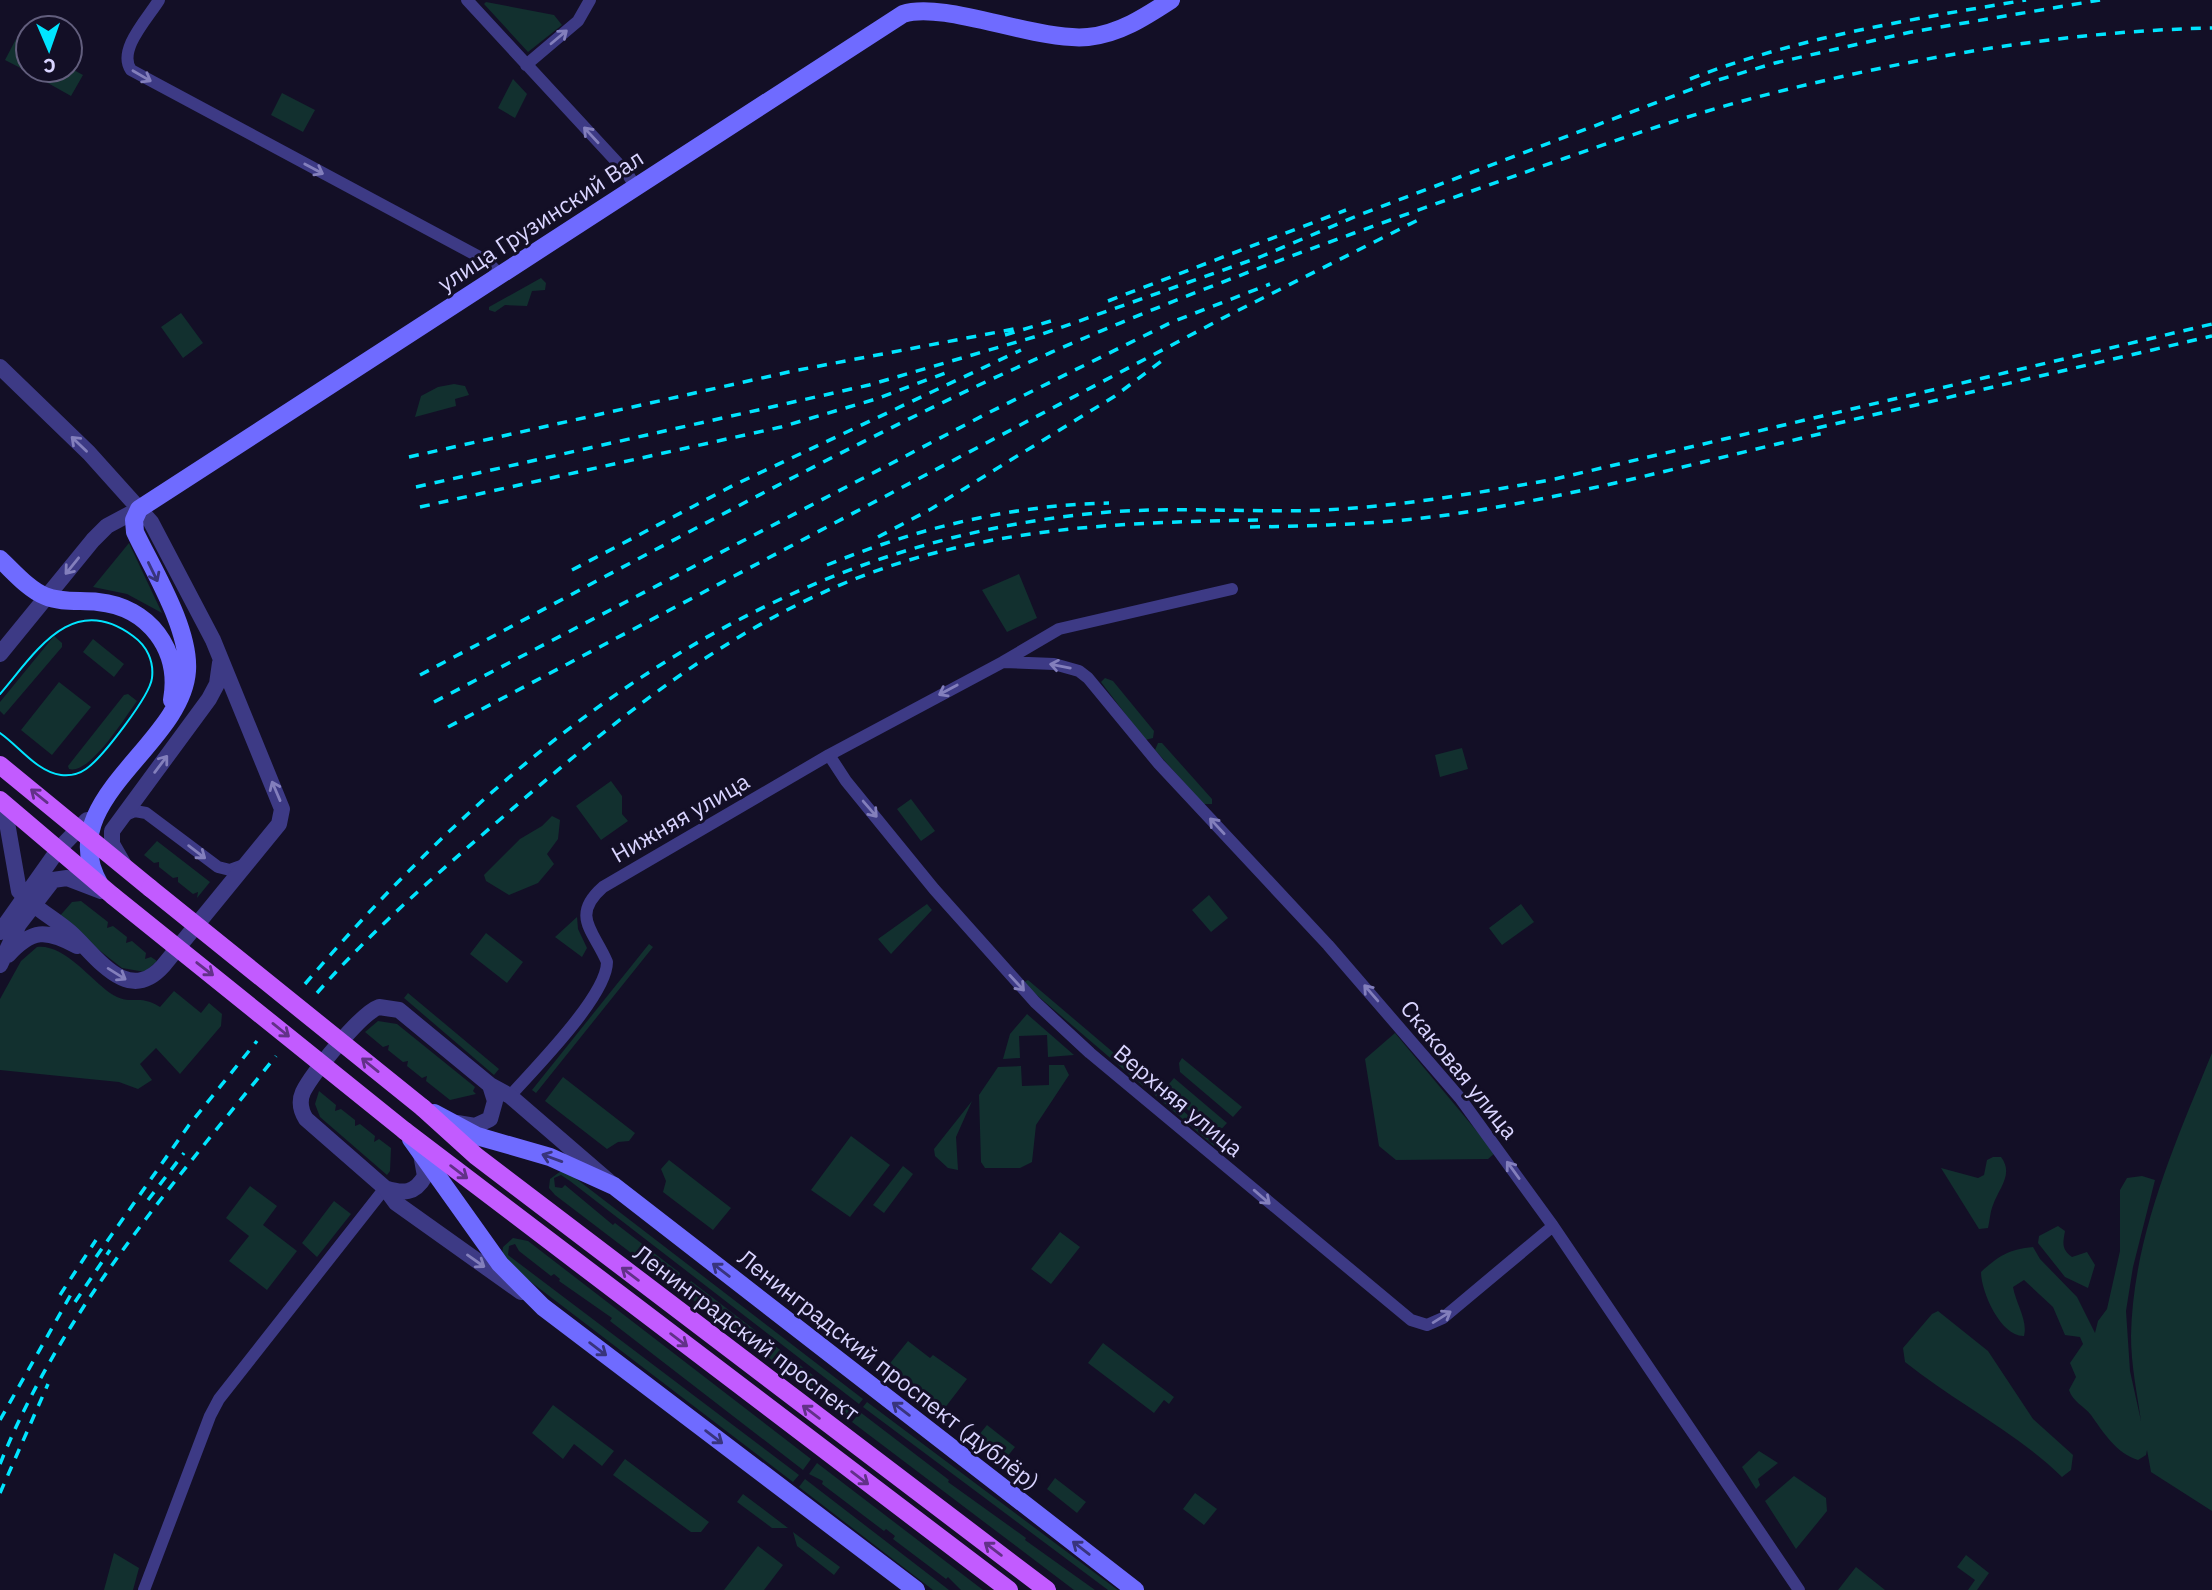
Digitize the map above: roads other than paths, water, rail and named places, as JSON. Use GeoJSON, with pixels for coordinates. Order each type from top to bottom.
{"type":"FeatureCollection","features":[{"type":"Feature","properties":{"kind":"main road","name":"улица Грузинский Вал"},"geometry":{"type":"LineString","coordinates":[[139,509],[635,186],[900,7],[929,9],[1059,36],[1080,37],[1119,29],[1171,0]]}},
{"type":"Feature","properties":{"kind":"main road"},"geometry":{"type":"LineString","coordinates":[[106,890],[90,864],[83,833],[96,811],[169,714],[185,684],[186,655],[165,596],[135,532],[134,520],[139,509]]}},
{"type":"Feature","properties":{"kind":"main road"},"geometry":{"type":"LineString","coordinates":[[0,559],[46,597],[111,604],[149,624],[163,639],[173,672],[169,714]]}},
{"type":"Feature","properties":{"kind":"main road","name":"Ленинградский проспект"},"geometry":{"type":"LineString","coordinates":[[0,765],[424,1108],[476,1156],[1047,1590]]}},
{"type":"Feature","properties":{"kind":"main road","name":"Ленинградский проспект"},"geometry":{"type":"LineString","coordinates":[[0,801],[410,1137],[1009,1590]]}},
{"type":"Feature","properties":{"kind":"main road","name":"Ленинградский проспект (дублёр)"},"geometry":{"type":"LineString","coordinates":[[424,1108],[477,1136],[572,1165],[614,1186],[1135,1590]]}},
{"type":"Feature","properties":{"kind":"main road","name":"Ленинградский проспект (дублёр)"},"geometry":{"type":"LineString","coordinates":[[410,1137],[500,1264],[544,1307],[916,1590]]}},
{"type":"Feature","properties":{"kind":"street"},"geometry":{"type":"LineString","coordinates":[[159,0],[128,48],[126,62],[131,70],[487,261],[500,275]]}},
{"type":"Feature","properties":{"kind":"street"},"geometry":{"type":"LineString","coordinates":[[467,0],[627,173],[635,186]]}},
{"type":"Feature","properties":{"kind":"street"},"geometry":{"type":"LineString","coordinates":[[526,65],[578,22],[590,0]]}},
{"type":"Feature","properties":{"kind":"street"},"geometry":{"type":"LineString","coordinates":[[0,367],[89,453],[151,522],[217,651],[282,809],[279,824],[152,978],[141,981],[124,979],[91,954],[71,933],[28,900],[16,886],[8,826],[0,801]]}},
{"type":"Feature","properties":{"kind":"street","name":"улица Грузинский Вал"},"geometry":{"type":"LineString","coordinates":[[0,654],[107,526],[139,509]]}},
{"type":"Feature","properties":{"kind":"street","name":"Нижняя улица"},"geometry":{"type":"LineString","coordinates":[[510,1096],[586,1008],[602,983],[607,962],[590,933],[586,919],[586,909],[594,894],[642,862],[829,755],[1006,663],[1059,629],[1232,589]]}},
{"type":"Feature","properties":{"kind":"street"},"geometry":{"type":"LineString","coordinates":[[131,873],[112,844],[112,831],[213,693],[220,671],[217,651]]}},
{"type":"Feature","properties":{"kind":"street","name":"Скаковая улица"},"geometry":{"type":"LineString","coordinates":[[1006,663],[1068,667],[1088,678],[1159,764],[1328,945],[1435,1068],[1553,1226],[1799,1590]]}},
{"type":"Feature","properties":{"kind":"street","name":"Верхняя улица"},"geometry":{"type":"LineString","coordinates":[[829,755],[846,781],[934,889],[1035,1003],[1090,1054],[1411,1320],[1427,1325],[1443,1318],[1553,1226]]}},
{"type":"Feature","properties":{"kind":"street"},"geometry":{"type":"LineString","coordinates":[[120,818],[128,813],[141,811],[218,867],[230,870],[244,865]]}},
{"type":"Feature","properties":{"kind":"street"},"geometry":{"type":"LineString","coordinates":[[1,964],[28,900],[58,850],[83,833]]}},
{"type":"Feature","properties":{"kind":"street"},"geometry":{"type":"LineString","coordinates":[[0,932],[28,900],[59,878],[106,890]]}},
{"type":"Feature","properties":{"kind":"street"},"geometry":{"type":"LineString","coordinates":[[1,964],[25,938],[37,934],[58,937],[91,954]]}},
{"type":"Feature","properties":{"kind":"street","name":"Ленинградский проспект (дублёр)"},"geometry":{"type":"LineString","coordinates":[[544,1307],[396,1203],[385,1188],[312,1125],[301,1107],[305,1089],[360,1019],[379,1007],[399,1010],[490,1085],[510,1096],[614,1186]]}},
{"type":"Feature","properties":{"kind":"street"},"geometry":{"type":"LineString","coordinates":[[490,1085],[495,1101],[490,1119]]}},
{"type":"Feature","properties":{"kind":"street"},"geometry":{"type":"LineString","coordinates":[[447,1120],[475,1126],[490,1119],[510,1096]]}},
{"type":"Feature","properties":{"kind":"street"},"geometry":{"type":"LineString","coordinates":[[147,1588],[210,1416],[219,1399],[385,1188],[410,1192],[421,1183],[425,1169],[410,1137]]}},
{"type":"Feature","properties":{"kind":"tram line"},"geometry":{"type":"LineString","coordinates":[[0,694],[27,661],[57,632],[92,620],[111,624],[133,636],[142,644],[152,666],[149,687],[134,712],[103,753],[80,772],[71,775],[52,773],[29,758],[0,733]]}},
{"type":"Feature","properties":{"kind":"railway"},"geometry":{"type":"LineString","coordinates":[[1690,79],[1772,52],[1856,31],[2026,0]]}},
{"type":"Feature","properties":{"kind":"railway"},"geometry":{"type":"LineString","coordinates":[[416,487],[869,385],[1034,337],[1260,257],[1359,215],[1708,83],[1775,63],[1911,32],[2100,0]]}},
{"type":"Feature","properties":{"kind":"railway"},"geometry":{"type":"LineString","coordinates":[[420,675],[766,491],[977,386],[1166,304],[1359,231],[1666,124],[1737,102],[1827,80],[1936,57],[2046,40],[2212,28]]}},
{"type":"Feature","properties":{"kind":"railway"},"geometry":{"type":"LineString","coordinates":[[1108,301],[1346,210]]}},
{"type":"Feature","properties":{"kind":"railway"},"geometry":{"type":"LineString","coordinates":[[448,727],[1223,318],[1420,219]]}},
{"type":"Feature","properties":{"kind":"railway"},"geometry":{"type":"LineString","coordinates":[[434,702],[988,413],[1172,322],[1270,284]]}},
{"type":"Feature","properties":{"kind":"railway"},"geometry":{"type":"LineString","coordinates":[[1005,335],[1051,321]]}},
{"type":"Feature","properties":{"kind":"railway"},"geometry":{"type":"LineString","coordinates":[[305,984],[386,895],[471,811],[560,735],[655,668],[756,611],[863,565],[976,532],[1097,513],[1353,508],[1440,498],[1555,479],[2212,324]]}},
{"type":"Feature","properties":{"kind":"railway"},"geometry":{"type":"LineString","coordinates":[[409,457],[793,371],[1014,329]]}},
{"type":"Feature","properties":{"kind":"railway"},"geometry":{"type":"LineString","coordinates":[[1817,428],[2212,336]]}},
{"type":"Feature","properties":{"kind":"railway"},"geometry":{"type":"LineString","coordinates":[[572,570],[734,485],[1021,350]]}},
{"type":"Feature","properties":{"kind":"railway"},"geometry":{"type":"LineString","coordinates":[[878,537],[931,509],[1115,396],[1163,360]]}},
{"type":"Feature","properties":{"kind":"railway"},"geometry":{"type":"LineString","coordinates":[[420,507],[781,427],[876,399],[948,372]]}},
{"type":"Feature","properties":{"kind":"railway"},"geometry":{"type":"LineString","coordinates":[[1250,527],[1398,521],[1447,515],[1543,499],[1828,432]]}},
{"type":"Feature","properties":{"kind":"railway"},"geometry":{"type":"LineString","coordinates":[[827,565],[896,540],[965,521],[1036,508],[1109,503]]}},
{"type":"Feature","properties":{"kind":"railway"},"geometry":{"type":"LineString","coordinates":[[317,993],[407,902],[600,735],[701,661],[754,628],[809,599],[867,574],[927,555],[1010,537],[1133,524],[1259,520]]}},
{"type":"Feature","properties":{"kind":"railway"},"geometry":{"type":"LineString","coordinates":[[96,1257],[189,1125],[257,1041]]}},
{"type":"Feature","properties":{"kind":"railway"},"geometry":{"type":"LineString","coordinates":[[0,1464],[25,1408],[87,1301],[160,1201],[276,1056]]}},
{"type":"Feature","properties":{"kind":"railway"},"geometry":{"type":"LineString","coordinates":[[148,1200],[184,1153]]}},
{"type":"Feature","properties":{"kind":"railway"},"geometry":{"type":"LineString","coordinates":[[60,1295],[96,1240]]}},
{"type":"Feature","properties":{"kind":"railway"},"geometry":{"type":"LineString","coordinates":[[75,1302],[110,1250]]}},
{"type":"Feature","properties":{"kind":"railway"},"geometry":{"type":"LineString","coordinates":[[0,1420],[74,1289]]}},
{"type":"Feature","properties":{"kind":"railway"},"geometry":{"type":"LineString","coordinates":[[0,1493],[48,1384]]}}]}
